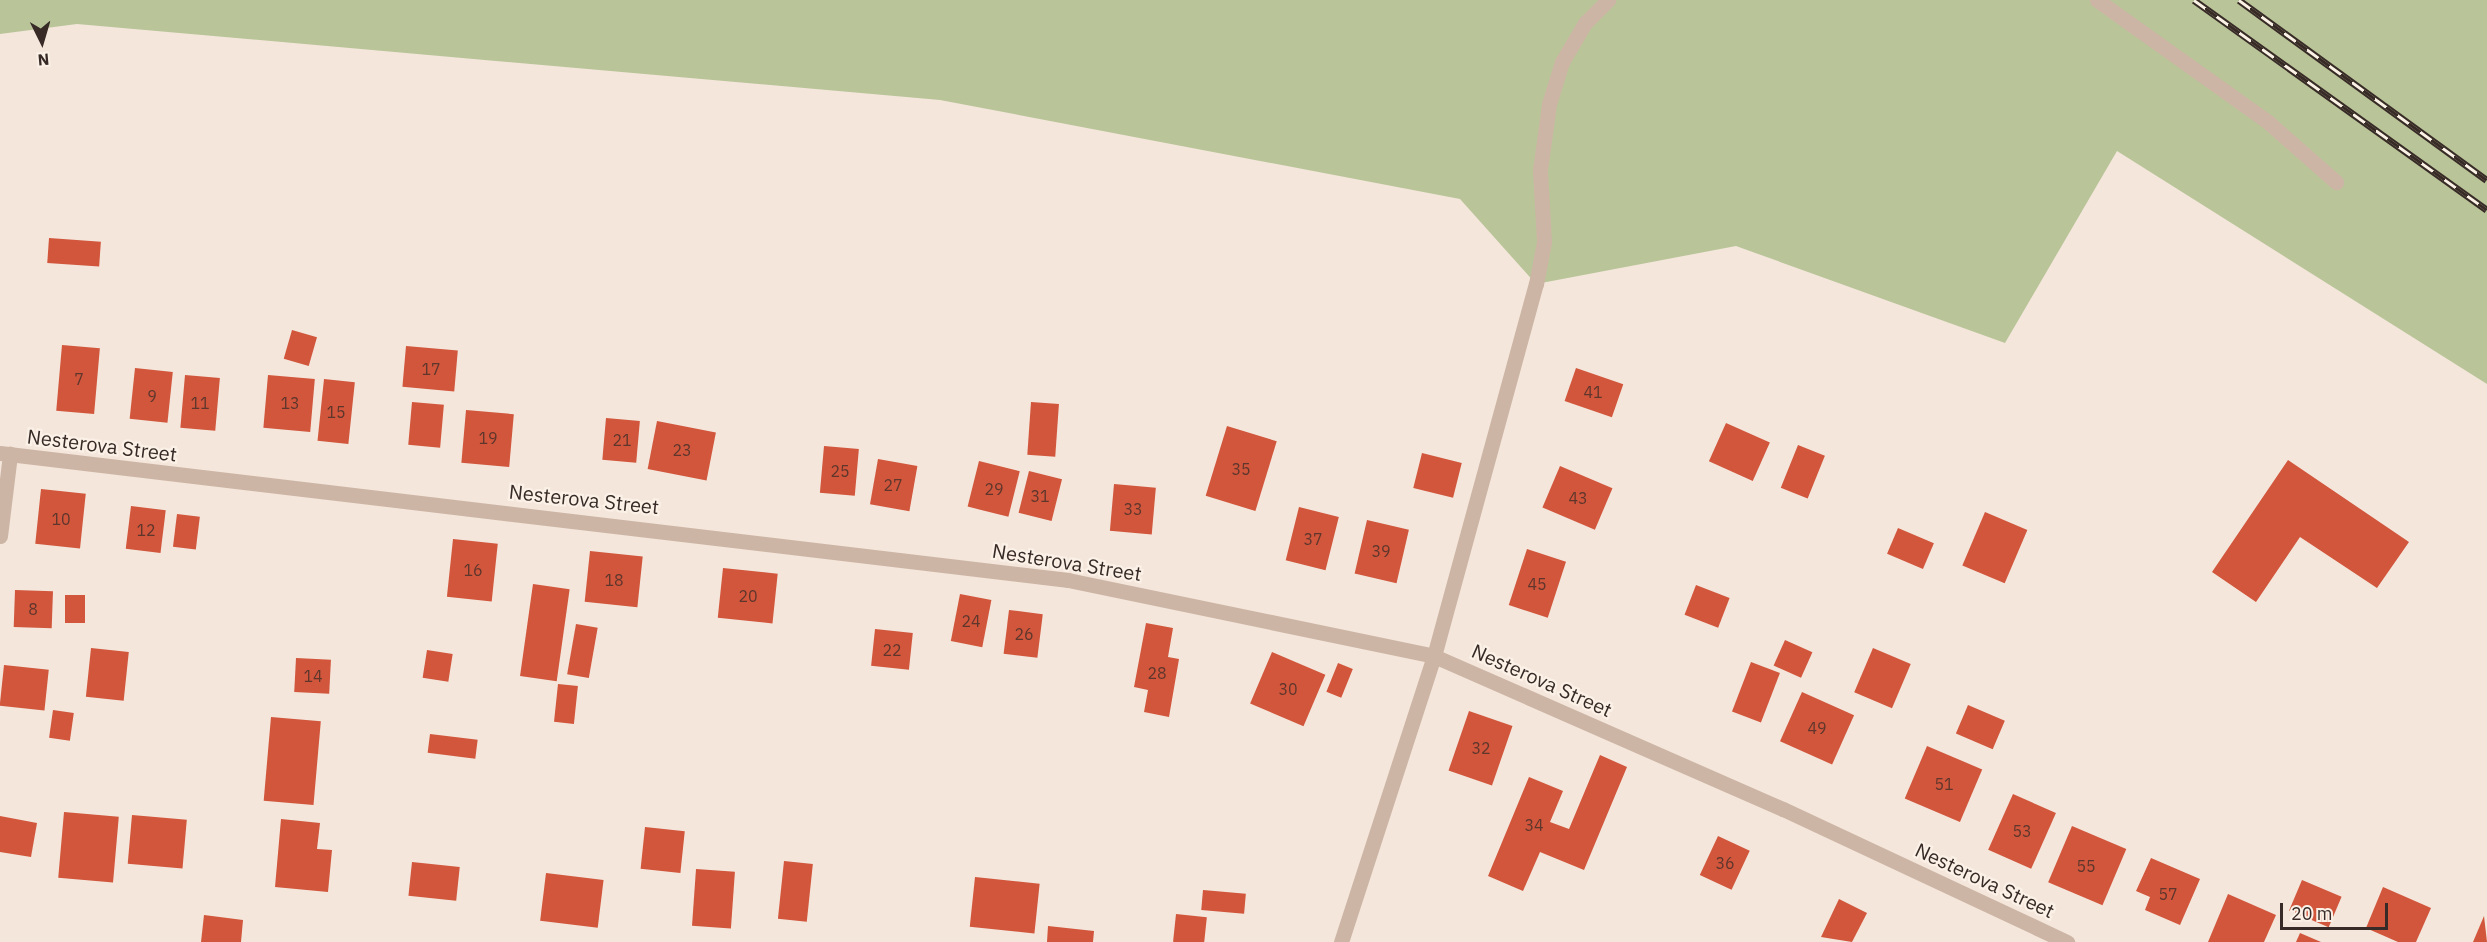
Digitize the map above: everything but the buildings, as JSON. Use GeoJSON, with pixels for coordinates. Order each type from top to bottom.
{"type":"FeatureCollection","features":[{"type":"Feature","properties":{"kind":"street"},"geometry":{"type":"LineString","coordinates":[[1341,942],[1434,656],[1536,284],[1544,242],[1540,170],[1549,104],[1562,62],[1585,23],[1608,0]]}},
{"type":"Feature","properties":{"kind":"street"},"geometry":{"type":"LineString","coordinates":[[2097,0],[2268,122],[2336,182]]}},
{"type":"Feature","properties":{"kind":"street"},"geometry":{"type":"LineString","coordinates":[[0,536],[5,454]]}},
{"type":"Feature","properties":{"kind":"street","name":"Nesterova Street"},"geometry":{"type":"LineString","coordinates":[[5,454],[1068,580],[1434,656],[1783,809],[2067,942]]}},
{"type":"Feature","properties":{"kind":"green space"},"geometry":{"type":"Polygon","coordinates":[[[0,0],[2487,0],[2487,384],[2117,151],[2005,343],[1736,246],[1536,284],[1460,199],[940,100],[77,24],[0,34],[0,0]]]}},
{"type":"Feature","properties":{"kind":"railway"},"geometry":{"type":"LineString","coordinates":[[2194,0],[2487,210]]}},
{"type":"Feature","properties":{"kind":"railway"},"geometry":{"type":"LineString","coordinates":[[2239,0],[2487,180]]}}]}
